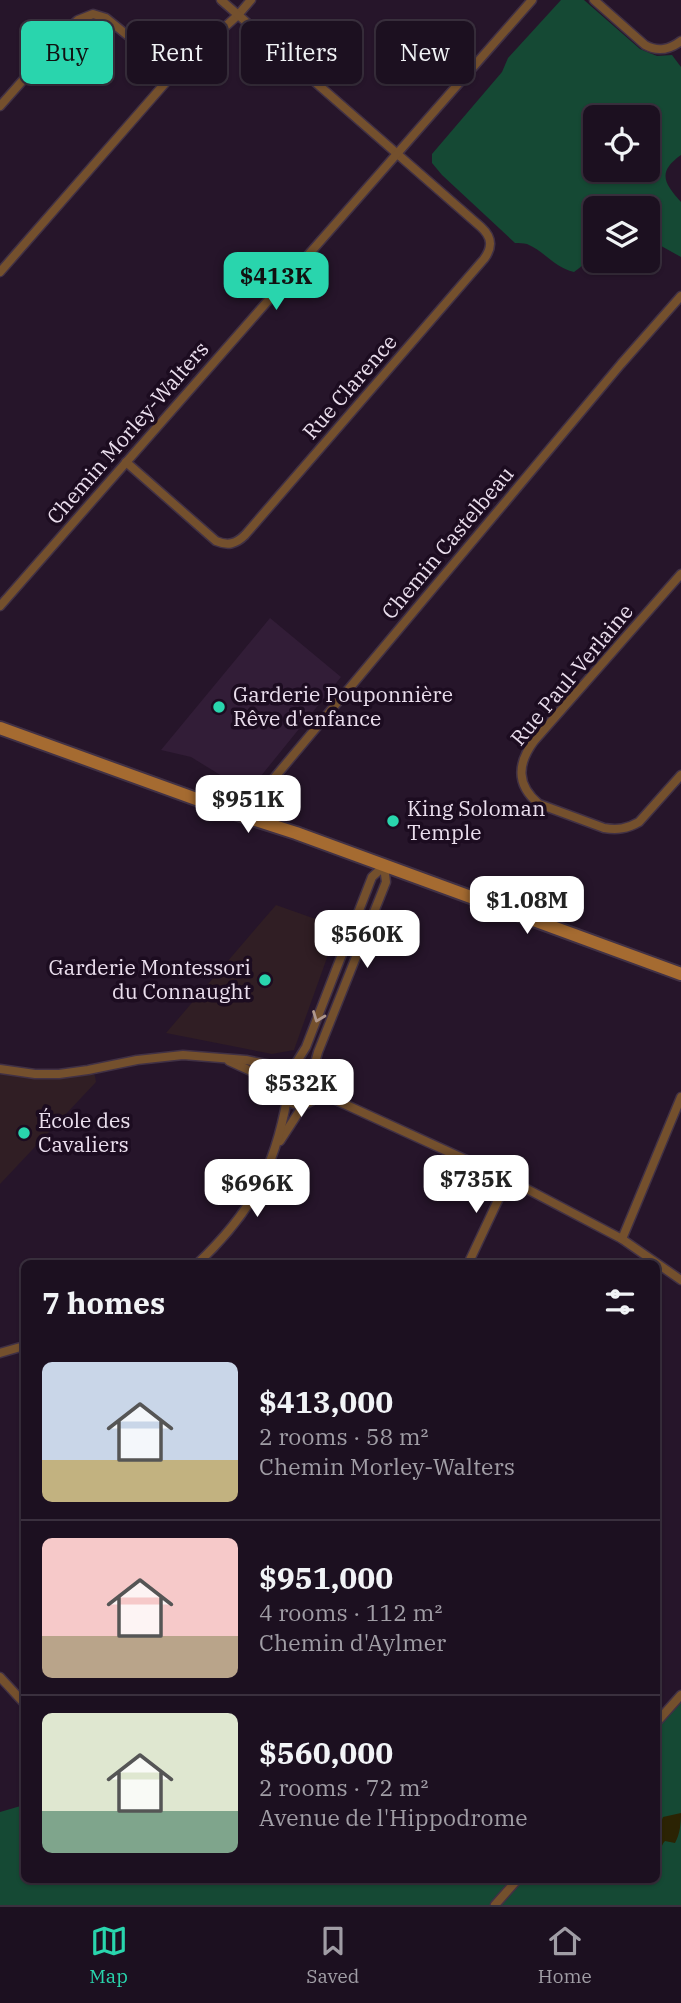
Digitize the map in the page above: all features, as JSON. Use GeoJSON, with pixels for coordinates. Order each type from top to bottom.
{"type":"FeatureCollection","features":[{"type":"Feature","properties":{"kind":"main road"},"geometry":{"type":"LineString","coordinates":[[0,727],[681,974]]}},
{"type":"Feature","properties":{"kind":"street"},"geometry":{"type":"LineString","coordinates":[[221,0],[397,154]]}},
{"type":"Feature","properties":{"kind":"street"},"geometry":{"type":"LineString","coordinates":[[227,25],[251,0]]}},
{"type":"Feature","properties":{"kind":"street","name":"Chemin Morley-Walters"},"geometry":{"type":"LineString","coordinates":[[0,606],[531,0]]}},
{"type":"Feature","properties":{"kind":"street"},"geometry":{"type":"LineString","coordinates":[[594,0],[652,49],[667,49],[681,41]]}},
{"type":"Feature","properties":{"kind":"street"},"geometry":{"type":"LineString","coordinates":[[0,106],[70,27],[86,15],[106,18],[127,35]]}},
{"type":"Feature","properties":{"kind":"street"},"geometry":{"type":"LineString","coordinates":[[0,272],[164,84]]}},
{"type":"Feature","properties":{"kind":"street","name":"Rue Clarence"},"geometry":{"type":"LineString","coordinates":[[126,462],[216,541],[232,543],[245,535],[491,248],[486,231],[397,154]]}},
{"type":"Feature","properties":{"kind":"street","name":"Chemin Castelbeau"},"geometry":{"type":"LineString","coordinates":[[246,817],[276,775],[681,296]]}},
{"type":"Feature","properties":{"kind":"street","name":"Rue Paul-Verlaine"},"geometry":{"type":"LineString","coordinates":[[681,574],[534,741],[523,758],[521,768],[523,783],[532,799],[539,804],[613,829],[631,827],[639,822],[681,775]]}},
{"type":"Feature","properties":{"kind":"street"},"geometry":{"type":"LineString","coordinates":[[201,1260],[244,1212],[273,1158],[285,1097],[282,1082],[284,1076],[293,1069],[306,1047],[372,877],[384,866]]}},
{"type":"Feature","properties":{"kind":"street"},"geometry":{"type":"LineString","coordinates":[[223,1059],[264,1077],[292,1103],[310,1102],[319,1086],[314,1074],[318,1052],[386,882],[384,866]]}},
{"type":"Feature","properties":{"kind":"street"},"geometry":{"type":"LineString","coordinates":[[0,1069],[59,1074],[183,1055],[246,1060],[293,1069],[305,1068],[314,1074]]}},
{"type":"Feature","properties":{"kind":"street"},"geometry":{"type":"LineString","coordinates":[[318,1092],[508,1179],[622,1239],[652,1260]]}},
{"type":"Feature","properties":{"kind":"street"},"geometry":{"type":"LineString","coordinates":[[622,1239],[681,1097]]}},
{"type":"Feature","properties":{"kind":"street"},"geometry":{"type":"LineString","coordinates":[[276,1147],[304,1104]]}},
{"type":"Feature","properties":{"kind":"street"},"geometry":{"type":"LineString","coordinates":[[470,1260],[508,1179]]}},
{"type":"Feature","properties":{"kind":"street"},"geometry":{"type":"LineString","coordinates":[[660,1265],[681,1280]]}},
{"type":"Feature","properties":{"kind":"street"},"geometry":{"type":"LineString","coordinates":[[0,1353],[21,1347]]}},
{"type":"Feature","properties":{"kind":"street"},"geometry":{"type":"LineString","coordinates":[[0,1677],[21,1700]]}},
{"type":"Feature","properties":{"kind":"street"},"geometry":{"type":"LineString","coordinates":[[660,1719],[681,1695]]}},
{"type":"Feature","properties":{"kind":"street"},"geometry":{"type":"LineString","coordinates":[[495,1905],[514,1883]]}},
{"type":"Feature","properties":{"kind":"shaded area"},"geometry":{"type":"Polygon","coordinates":[[[270,618],[341,677],[248,792],[191,757],[161,750],[270,618]]]}},
{"type":"Feature","properties":{"kind":"shaded area","name":"Garderie Montessori du Connaught"},"geometry":{"type":"Polygon","coordinates":[[[276,905],[338,927],[294,1050],[272,1054],[166,1033],[276,905]]]}},
{"type":"Feature","properties":{"kind":"shaded area","name":"École des Cavaliers"},"geometry":{"type":"Polygon","coordinates":[[[0,1069],[91,1070],[96,1082],[0,1184],[0,1069]]]}},
{"type":"Feature","properties":{"kind":"green space"},"geometry":{"type":"Polygon","coordinates":[[[561,0],[584,0],[640,49],[657,56],[672,55],[681,67],[681,155],[668,167],[666,178],[670,189],[681,202],[681,257],[660,245],[660,196],[583,196],[583,265],[574,272],[527,244],[515,243],[442,175],[432,163],[432,154],[502,72],[508,58],[561,0]]]}},
{"type":"Feature","properties":{"kind":"green space"},"geometry":{"type":"Polygon","coordinates":[[[681,1695],[681,1905],[0,1905],[0,1812],[21,1806],[21,1883],[660,1883],[660,1719],[681,1695]]]}},
{"type":"Feature","properties":{"kind":"sand"},"geometry":{"type":"Polygon","coordinates":[[[681,1813],[675,1843],[665,1841],[660,1855],[660,1825],[663,1817],[681,1813]]]}},
{"type":"Feature","properties":{"kind":"place","name":"Garderie Pouponnière Rêve d'enfance"},"geometry":{"type":"Point","coordinates":[219,707]}},
{"type":"Feature","properties":{"kind":"place","name":"King Soloman Temple"},"geometry":{"type":"Point","coordinates":[393,821]}},
{"type":"Feature","properties":{"kind":"place","name":"Garderie Montessori du Connaught"},"geometry":{"type":"Point","coordinates":[265,980]}},
{"type":"Feature","properties":{"kind":"place","name":"École des Cavaliers"},"geometry":{"type":"Point","coordinates":[24,1133]}}]}
